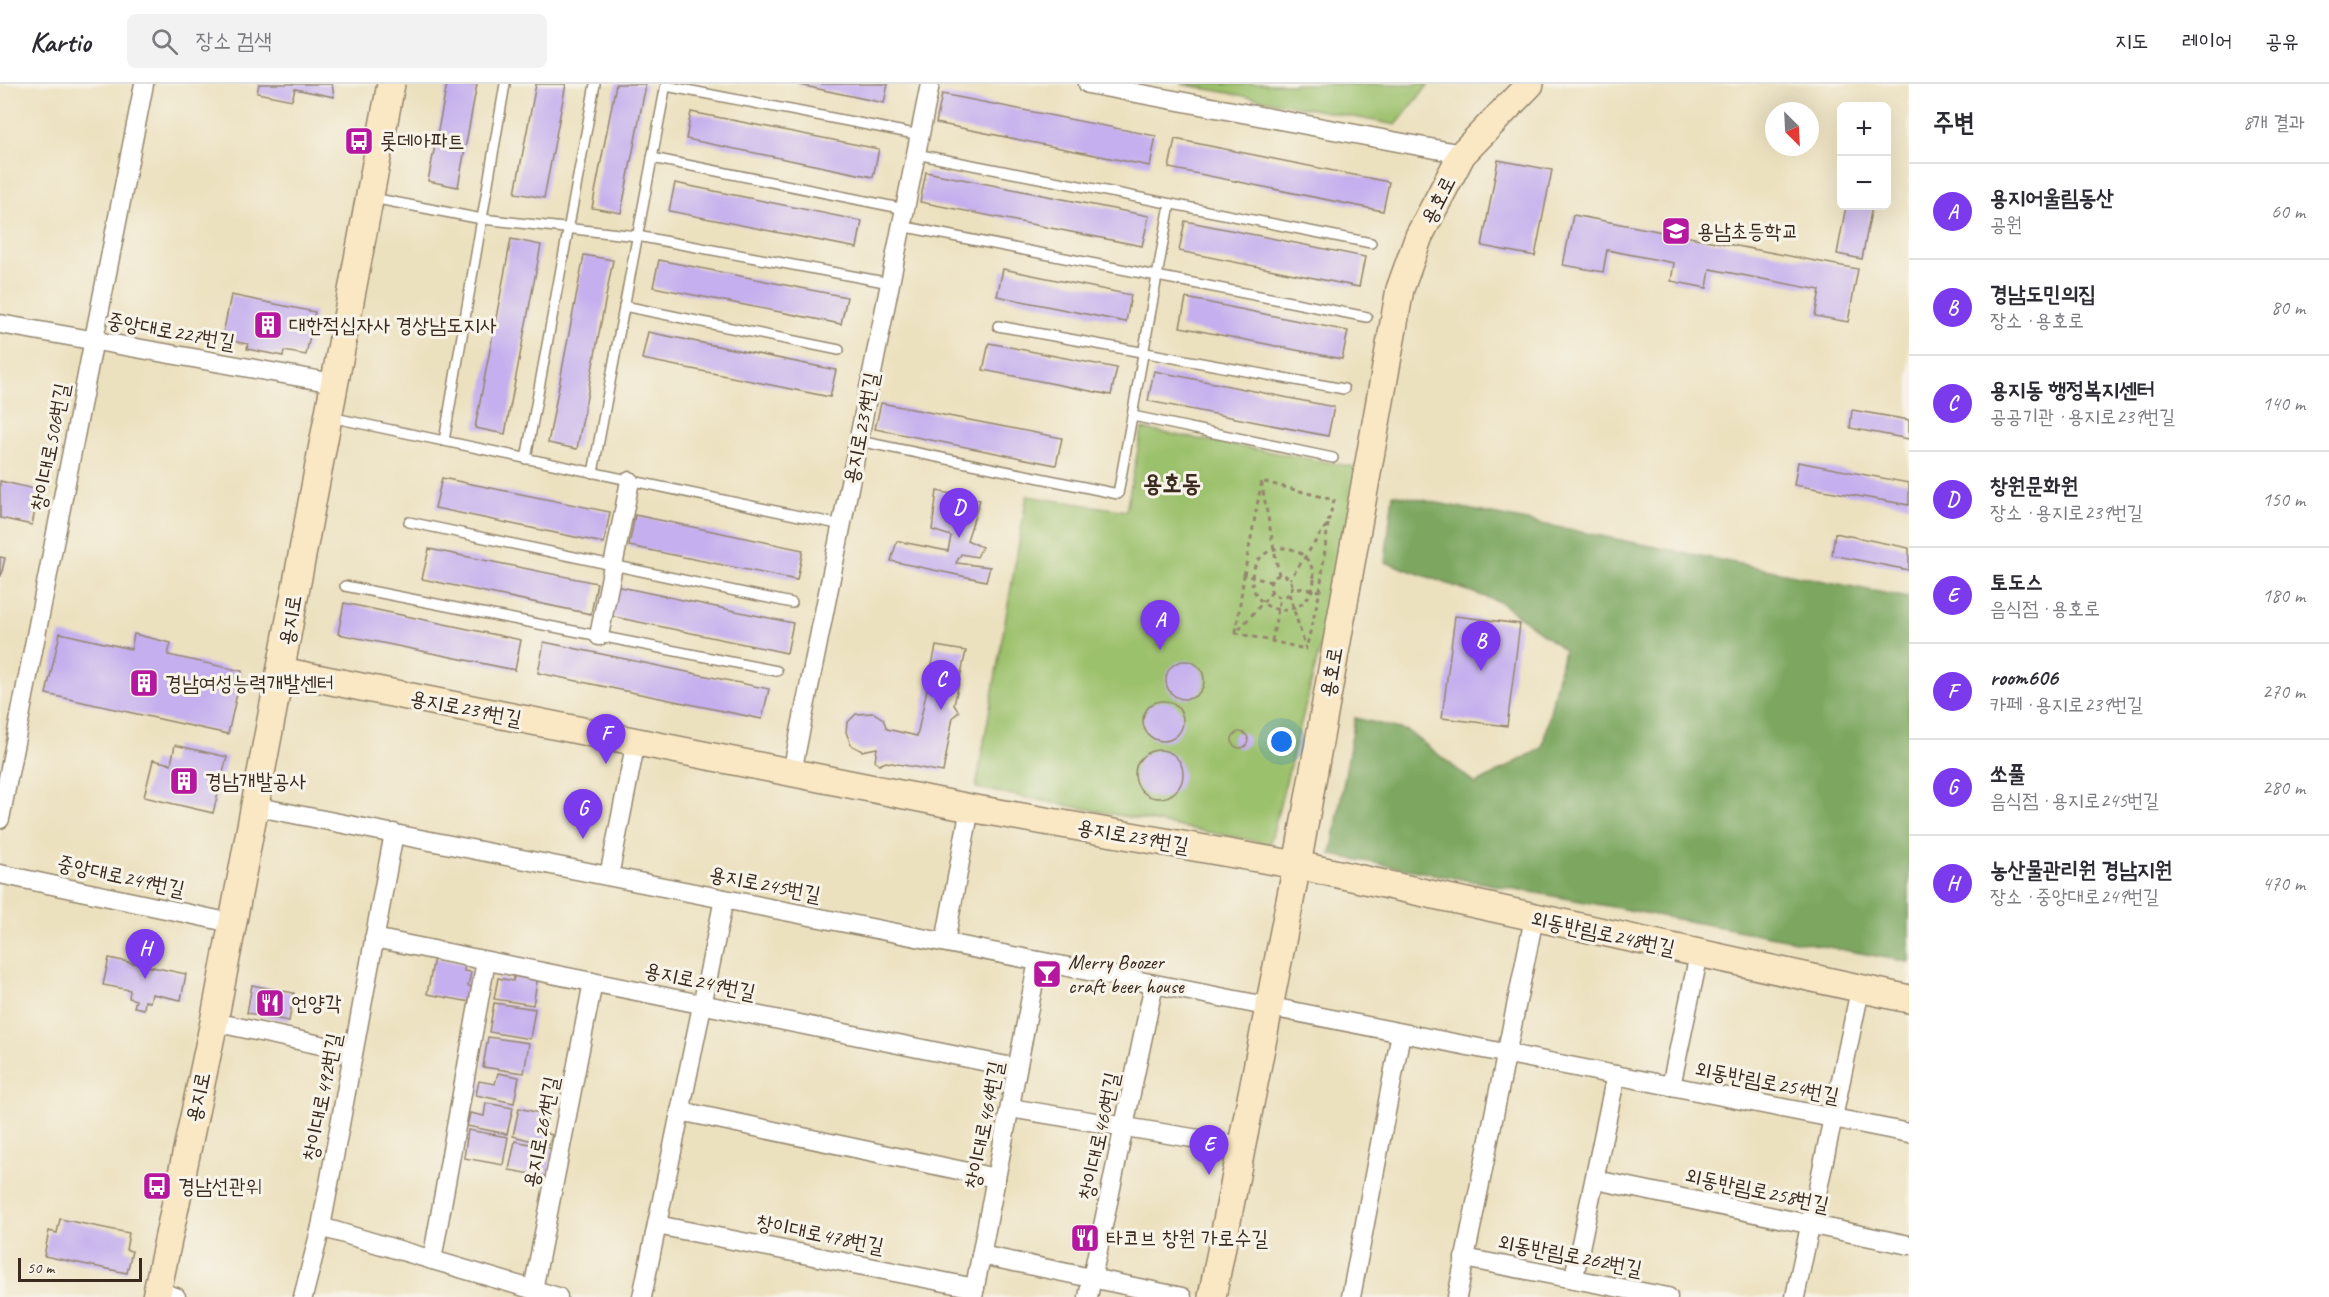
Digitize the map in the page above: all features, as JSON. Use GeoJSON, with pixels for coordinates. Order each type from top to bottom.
{"type":"FeatureCollection","features":[{"type":"Feature","properties":{"kind":"street","name":"창이대로506번길"},"geometry":{"type":"LineString","coordinates":[[0,819],[144,84]]}},
{"type":"Feature","properties":{"kind":"street","name":"용지로"},"geometry":{"type":"LineString","coordinates":[[163,1295],[391,84]]}},
{"type":"Feature","properties":{"kind":"street","name":"용지로239번길"},"geometry":{"type":"LineString","coordinates":[[792,772],[930,84]]}},
{"type":"Feature","properties":{"kind":"street"},"geometry":{"type":"LineString","coordinates":[[1088,84],[1462,154]]}},
{"type":"Feature","properties":{"kind":"street","name":"용호로"},"geometry":{"type":"LineString","coordinates":[[1212,1297],[1267,1006],[1297,865],[1400,289],[1419,236],[1462,154],[1530,84]]}},
{"type":"Feature","properties":{"kind":"street","name":"중앙대로227번길"},"geometry":{"type":"LineString","coordinates":[[0,324],[334,382]]}},
{"type":"Feature","properties":{"kind":"street"},"geometry":{"type":"LineString","coordinates":[[598,636],[630,481]]}},
{"type":"Feature","properties":{"kind":"street","name":"용지로239번길"},"geometry":{"type":"LineString","coordinates":[[281,671],[970,808],[1297,865]]}},
{"type":"Feature","properties":{"kind":"street"},"geometry":{"type":"LineString","coordinates":[[609,876],[636,741]]}},
{"type":"Feature","properties":{"kind":"street","name":"용지로245번길"},"geometry":{"type":"LineString","coordinates":[[254,806],[1267,1006]]}},
{"type":"Feature","properties":{"kind":"street"},"geometry":{"type":"LineString","coordinates":[[945,942],[970,808]]}},
{"type":"Feature","properties":{"kind":"street","name":"창이대로492번길"},"geometry":{"type":"LineString","coordinates":[[303,1297],[321,1227],[394,833]]}},
{"type":"Feature","properties":{"kind":"street","name":"외동반림로248번길"},"geometry":{"type":"LineString","coordinates":[[1297,865],[1909,999]]}},
{"type":"Feature","properties":{"kind":"street","name":"중앙대로249번길"},"geometry":{"type":"LineString","coordinates":[[0,874],[232,923]]}},
{"type":"Feature","properties":{"kind":"street"},"geometry":{"type":"LineString","coordinates":[[642,1297],[724,899]]}},
{"type":"Feature","properties":{"kind":"street"},"geometry":{"type":"LineString","coordinates":[[1457,1297],[1534,918]]}},
{"type":"Feature","properties":{"kind":"street","name":"용지로249번길"},"geometry":{"type":"LineString","coordinates":[[374,938],[1017,1068]]}},
{"type":"Feature","properties":{"kind":"street"},"geometry":{"type":"LineString","coordinates":[[1671,1086],[1699,954]]}},
{"type":"Feature","properties":{"kind":"street"},"geometry":{"type":"LineString","coordinates":[[432,1260],[486,961]]}},
{"type":"Feature","properties":{"kind":"street","name":"창이대로464번길"},"geometry":{"type":"LineString","coordinates":[[974,1293],[1038,961]]}},
{"type":"Feature","properties":{"kind":"street","name":"용지로261번길"},"geometry":{"type":"LineString","coordinates":[[533,1290],[593,982]]}},
{"type":"Feature","properties":{"kind":"street","name":"창이대로460번길"},"geometry":{"type":"LineString","coordinates":[[1089,1297],[1154,984]]}},
{"type":"Feature","properties":{"kind":"street"},"geometry":{"type":"LineString","coordinates":[[1795,1297],[1860,990]]}},
{"type":"Feature","properties":{"kind":"street","name":"외동반림로254번길"},"geometry":{"type":"LineString","coordinates":[[1267,1006],[1909,1133]]}},
{"type":"Feature","properties":{"kind":"street"},"geometry":{"type":"LineString","coordinates":[[214,1022],[353,1052]]}},
{"type":"Feature","properties":{"kind":"street"},"geometry":{"type":"LineString","coordinates":[[1352,1297],[1401,1033]]}},
{"type":"Feature","properties":{"kind":"street"},"geometry":{"type":"LineString","coordinates":[[1574,1277],[1616,1075]]}},
{"type":"Feature","properties":{"kind":"street"},"geometry":{"type":"LineString","coordinates":[[1010,1108],[1241,1146]]}},
{"type":"Feature","properties":{"kind":"street"},"geometry":{"type":"LineString","coordinates":[[680,1111],[996,1178]]}},
{"type":"Feature","properties":{"kind":"street","name":"외동반림로258번길"},"geometry":{"type":"LineString","coordinates":[[1596,1180],[1909,1245]]}},
{"type":"Feature","properties":{"kind":"street","name":"창이대로478번길"},"geometry":{"type":"LineString","coordinates":[[657,1225],[974,1293]]}},
{"type":"Feature","properties":{"kind":"street"},"geometry":{"type":"LineString","coordinates":[[321,1227],[558,1297]]}},
{"type":"Feature","properties":{"kind":"street"},"geometry":{"type":"LineString","coordinates":[[981,1255],[1182,1297]]}},
{"type":"Feature","properties":{"kind":"street","name":"외동반림로262번길"},"geometry":{"type":"LineString","coordinates":[[1464,1258],[1574,1277],[1624,1293],[1668,1297]]}},
{"type":"Feature","properties":{"kind":"lane"},"geometry":{"type":"LineString","coordinates":[[444,441],[505,84]]}},
{"type":"Feature","properties":{"kind":"lane"},"geometry":{"type":"LineString","coordinates":[[526,459],[596,84]]}},
{"type":"Feature","properties":{"kind":"lane"},"geometry":{"type":"LineString","coordinates":[[593,473],[666,85],[920,135]]}},
{"type":"Feature","properties":{"kind":"lane"},"geometry":{"type":"LineString","coordinates":[[916,154],[1371,243]]}},
{"type":"Feature","properties":{"kind":"lane"},"geometry":{"type":"LineString","coordinates":[[652,158],[1156,276],[1367,317]]}},
{"type":"Feature","properties":{"kind":"lane"},"geometry":{"type":"LineString","coordinates":[[369,197],[482,219],[638,236],[890,284]]}},
{"type":"Feature","properties":{"kind":"lane"},"geometry":{"type":"LineString","coordinates":[[858,441],[1118,494],[1170,204]]}},
{"type":"Feature","properties":{"kind":"lane"},"geometry":{"type":"LineString","coordinates":[[624,306],[839,350]]}},
{"type":"Feature","properties":{"kind":"lane"},"geometry":{"type":"LineString","coordinates":[[998,326],[1344,389]]}},
{"type":"Feature","properties":{"kind":"lane"},"geometry":{"type":"LineString","coordinates":[[327,416],[842,525]]}},
{"type":"Feature","properties":{"kind":"lane"},"geometry":{"type":"LineString","coordinates":[[1133,416],[1333,458]]}},
{"type":"Feature","properties":{"kind":"lane"},"geometry":{"type":"LineString","coordinates":[[409,522],[792,603]]}},
{"type":"Feature","properties":{"kind":"lane"},"geometry":{"type":"LineString","coordinates":[[345,586],[777,671]]}},
{"type":"Feature","properties":{"kind":"path"},"geometry":{"type":"LineString","coordinates":[[1262,481],[1334,500],[1328,523],[1320,591],[1306,649]]}},
{"type":"Feature","properties":{"kind":"path"},"geometry":{"type":"LineString","coordinates":[[1262,481],[1279,575]]}},
{"type":"Feature","properties":{"kind":"path"},"geometry":{"type":"LineString","coordinates":[[1236,633],[1244,575],[1262,481]]}},
{"type":"Feature","properties":{"kind":"path"},"geometry":{"type":"LineString","coordinates":[[1306,649],[1289,594],[1292,587],[1290,579],[1328,523]]}},
{"type":"Feature","properties":{"kind":"path"},"geometry":{"type":"LineString","coordinates":[[1286,548],[1305,557],[1313,573],[1312,591],[1301,605],[1293,609],[1278,610],[1262,603],[1252,587],[1251,578],[1258,559],[1276,549],[1286,548]]}},
{"type":"Feature","properties":{"kind":"path"},"geometry":{"type":"LineString","coordinates":[[1244,575],[1271,582]]}},
{"type":"Feature","properties":{"kind":"path"},"geometry":{"type":"LineString","coordinates":[[1279,575],[1290,579]]}},
{"type":"Feature","properties":{"kind":"path"},"geometry":{"type":"LineString","coordinates":[[1271,582],[1279,575]]}},
{"type":"Feature","properties":{"kind":"path"},"geometry":{"type":"LineString","coordinates":[[1236,633],[1272,592],[1271,582]]}},
{"type":"Feature","properties":{"kind":"path"},"geometry":{"type":"LineString","coordinates":[[1292,587],[1320,591]]}},
{"type":"Feature","properties":{"kind":"path"},"geometry":{"type":"LineString","coordinates":[[1272,592],[1280,597]]}},
{"type":"Feature","properties":{"kind":"path"},"geometry":{"type":"LineString","coordinates":[[1280,597],[1289,594]]}},
{"type":"Feature","properties":{"kind":"path"},"geometry":{"type":"LineString","coordinates":[[1272,641],[1280,597]]}},
{"type":"Feature","properties":{"kind":"path"},"geometry":{"type":"LineString","coordinates":[[1236,633],[1306,649]]}},
{"type":"Feature","properties":{"kind":"green space"},"geometry":{"type":"Polygon","coordinates":[[[1181,84],[1429,84],[1396,125],[1181,84]]]}},
{"type":"Feature","properties":{"kind":"green space"},"geometry":{"type":"Polygon","coordinates":[[[1142,429],[1366,469],[1270,844],[976,788],[1027,496],[1126,511],[1142,429]]]}},
{"type":"Feature","properties":{"kind":"green space"},"geometry":{"type":"Polygon","coordinates":[[[1393,494],[1909,598],[1909,962],[1331,855],[1355,718],[1408,731],[1476,784],[1542,748],[1564,650],[1500,602],[1385,562],[1393,494]]]}},
{"type":"Feature","properties":{"kind":"building"},"geometry":{"type":"Polygon","coordinates":[[[259,84],[332,84],[334,97],[295,89],[292,100],[257,93],[259,84]]]}},
{"type":"Feature","properties":{"kind":"building"},"geometry":{"type":"Polygon","coordinates":[[[447,84],[477,84],[458,187],[428,181],[447,84]]]}},
{"type":"Feature","properties":{"kind":"building"},"geometry":{"type":"Polygon","coordinates":[[[536,84],[566,84],[544,198],[515,193],[536,84]]]}},
{"type":"Feature","properties":{"kind":"building"},"geometry":{"type":"Polygon","coordinates":[[[616,84],[646,84],[621,213],[592,208],[616,84]]]}},
{"type":"Feature","properties":{"kind":"building"},"geometry":{"type":"Polygon","coordinates":[[[795,84],[888,84],[884,103],[795,84]]]}},
{"type":"Feature","properties":{"kind":"building"},"geometry":{"type":"Polygon","coordinates":[[[942,94],[1156,136],[1150,166],[936,123],[942,94]]]}},
{"type":"Feature","properties":{"kind":"building"},"geometry":{"type":"Polygon","coordinates":[[[691,112],[879,149],[873,177],[686,139],[691,112]]]}},
{"type":"Feature","properties":{"kind":"building"},"geometry":{"type":"Polygon","coordinates":[[[1175,139],[1389,182],[1383,211],[1169,168],[1175,139]]]}},
{"type":"Feature","properties":{"kind":"building"},"geometry":{"type":"Polygon","coordinates":[[[1498,160],[1552,170],[1535,256],[1482,246],[1498,160]]]}},
{"type":"Feature","properties":{"kind":"building"},"geometry":{"type":"Polygon","coordinates":[[[926,172],[1149,216],[1142,246],[920,202],[926,172]]]}},
{"type":"Feature","properties":{"kind":"building"},"geometry":{"type":"Polygon","coordinates":[[[675,183],[862,221],[857,248],[669,211],[675,183]]]}},
{"type":"Feature","properties":{"kind":"building"},"geometry":{"type":"Polygon","coordinates":[[[1845,210],[1871,210],[1862,259],[1837,254],[1845,210]]]}},
{"type":"Feature","properties":{"kind":"building"},"geometry":{"type":"Polygon","coordinates":[[[1573,215],[1858,269],[1848,322],[1815,316],[1820,290],[1710,269],[1707,288],[1671,281],[1674,263],[1607,250],[1603,272],[1563,265],[1573,215]]]}},
{"type":"Feature","properties":{"kind":"building"},"geometry":{"type":"Polygon","coordinates":[[[1185,221],[1365,257],[1359,287],[1179,251],[1185,221]]]}},
{"type":"Feature","properties":{"kind":"building"},"geometry":{"type":"Polygon","coordinates":[[[511,239],[541,245],[505,434],[475,428],[511,239]]]}},
{"type":"Feature","properties":{"kind":"building"},"geometry":{"type":"Polygon","coordinates":[[[584,255],[613,260],[577,449],[548,443],[584,255]]]}},
{"type":"Feature","properties":{"kind":"building"},"geometry":{"type":"Polygon","coordinates":[[[659,260],[847,297],[841,324],[653,287],[659,260]]]}},
{"type":"Feature","properties":{"kind":"building"},"geometry":{"type":"Polygon","coordinates":[[[1003,269],[1131,295],[1126,322],[997,296],[1003,269]]]}},
{"type":"Feature","properties":{"kind":"building","name":"대한적십자사 경상남도지사"},"geometry":{"type":"Polygon","coordinates":[[[231,295],[315,312],[306,355],[284,351],[283,356],[247,349],[248,344],[222,339],[231,295]]]}},
{"type":"Feature","properties":{"kind":"building"},"geometry":{"type":"Polygon","coordinates":[[[1186,298],[1348,331],[1342,359],[1180,327],[1186,298]]]}},
{"type":"Feature","properties":{"kind":"building"},"geometry":{"type":"Polygon","coordinates":[[[648,332],[836,370],[830,397],[642,359],[648,332]]]}},
{"type":"Feature","properties":{"kind":"building"},"geometry":{"type":"Polygon","coordinates":[[[989,343],[1117,368],[1111,395],[983,370],[989,343]]]}},
{"type":"Feature","properties":{"kind":"building"},"geometry":{"type":"Polygon","coordinates":[[[1154,371],[1334,407],[1328,436],[1148,401],[1154,371]]]}},
{"type":"Feature","properties":{"kind":"building"},"geometry":{"type":"Polygon","coordinates":[[[881,403],[1062,438],[1056,465],[875,429],[881,403]]]}},
{"type":"Feature","properties":{"kind":"building"},"geometry":{"type":"Polygon","coordinates":[[[1852,410],[1909,420],[1909,439],[1850,428],[1852,410]]]}},
{"type":"Feature","properties":{"kind":"building"},"geometry":{"type":"Polygon","coordinates":[[[1798,462],[1909,483],[1909,505],[1794,485],[1798,462]]]}},
{"type":"Feature","properties":{"kind":"building"},"geometry":{"type":"Polygon","coordinates":[[[442,478],[610,512],[604,543],[435,508],[442,478]]]}},
{"type":"Feature","properties":{"kind":"building"},"geometry":{"type":"Polygon","coordinates":[[[0,481],[39,490],[32,525],[0,518],[0,481]]]}},
{"type":"Feature","properties":{"kind":"building"},"geometry":{"type":"Polygon","coordinates":[[[937,491],[980,500],[967,540],[982,547],[977,557],[961,554],[956,563],[990,567],[986,581],[891,561],[897,541],[948,551],[951,536],[932,530],[937,491]]]}},
{"type":"Feature","properties":{"kind":"building"},"geometry":{"type":"Polygon","coordinates":[[[635,515],[803,550],[797,580],[629,546],[635,515]]]}},
{"type":"Feature","properties":{"kind":"building"},"geometry":{"type":"Polygon","coordinates":[[[1835,533],[1909,548],[1909,570],[1832,555],[1835,533]]]}},
{"type":"Feature","properties":{"kind":"building"},"geometry":{"type":"Polygon","coordinates":[[[429,549],[597,583],[591,614],[422,579],[429,549]]]}},
{"type":"Feature","properties":{"kind":"building"},"geometry":{"type":"Polygon","coordinates":[[[0,557],[5,558],[1,576],[0,576],[0,557]]]}},
{"type":"Feature","properties":{"kind":"building"},"geometry":{"type":"Polygon","coordinates":[[[616,586],[793,623],[787,653],[610,616],[616,586]]]}},
{"type":"Feature","properties":{"kind":"building"},"geometry":{"type":"Polygon","coordinates":[[[344,603],[521,640],[515,670],[338,634],[344,603]]]}},
{"type":"Feature","properties":{"kind":"building"},"geometry":{"type":"Polygon","coordinates":[[[1455,616],[1520,624],[1507,726],[1442,718],[1455,616]]]}},
{"type":"Feature","properties":{"kind":"building","name":"경남여성능력개발센터"},"geometry":{"type":"Polygon","coordinates":[[[60,633],[131,649],[134,634],[171,643],[168,655],[242,671],[228,734],[46,694],[60,633]]]}},
{"type":"Feature","properties":{"kind":"building"},"geometry":{"type":"Polygon","coordinates":[[[544,642],[769,689],[762,719],[538,673],[544,642]]]}},
{"type":"Feature","properties":{"kind":"building"},"geometry":{"type":"Polygon","coordinates":[[[936,646],[966,651],[954,705],[959,712],[953,717],[943,772],[886,762],[879,765],[875,761],[877,748],[862,751],[851,745],[846,732],[847,723],[856,714],[874,713],[883,719],[887,729],[917,736],[936,646]]]}},
{"type":"Feature","properties":{"kind":"building"},"geometry":{"type":"Polygon","coordinates":[[[1185,661],[1198,667],[1204,680],[1198,693],[1185,699],[1172,693],[1166,680],[1172,667],[1185,661]]]}},
{"type":"Feature","properties":{"kind":"building"},"geometry":{"type":"Polygon","coordinates":[[[1163,701],[1171,702],[1177,707],[1182,713],[1182,729],[1177,735],[1171,740],[1163,741],[1155,740],[1149,735],[1144,729],[1143,721],[1144,713],[1149,707],[1155,702],[1163,701]]]}},
{"type":"Feature","properties":{"kind":"building"},"geometry":{"type":"Polygon","coordinates":[[[1240,732],[1246,734],[1248,740],[1246,746],[1240,748],[1234,746],[1232,740],[1234,734],[1240,732]]]}},
{"type":"Feature","properties":{"kind":"building","name":"경남개발공사"},"geometry":{"type":"Polygon","coordinates":[[[175,745],[227,757],[213,813],[144,797],[153,760],[171,764],[175,745]]]}},
{"type":"Feature","properties":{"kind":"building"},"geometry":{"type":"Polygon","coordinates":[[[1159,750],[1176,757],[1183,774],[1176,791],[1159,798],[1142,791],[1135,774],[1142,757],[1159,750]]]}},
{"type":"Feature","properties":{"kind":"building"},"geometry":{"type":"Polygon","coordinates":[[[109,958],[186,974],[181,1000],[152,994],[150,1002],[145,1001],[144,1009],[134,1007],[136,1000],[129,998],[130,990],[103,985],[109,958]]]}},
{"type":"Feature","properties":{"kind":"building"},"geometry":{"type":"Polygon","coordinates":[[[434,958],[465,964],[464,971],[471,972],[468,986],[473,987],[470,1002],[427,994],[434,958]]]}},
{"type":"Feature","properties":{"kind":"building"},"geometry":{"type":"Polygon","coordinates":[[[515,974],[538,977],[533,1005],[494,999],[498,978],[513,981],[515,974]]]}},
{"type":"Feature","properties":{"kind":"building","name":"언양각"},"geometry":{"type":"Polygon","coordinates":[[[252,985],[294,993],[289,1021],[247,1013],[252,985]]]}},
{"type":"Feature","properties":{"kind":"building"},"geometry":{"type":"Polygon","coordinates":[[[494,1003],[535,1009],[530,1039],[489,1032],[494,1003]]]}},
{"type":"Feature","properties":{"kind":"building"},"geometry":{"type":"Polygon","coordinates":[[[488,1037],[529,1043],[524,1073],[483,1067],[488,1037]]]}},
{"type":"Feature","properties":{"kind":"building"},"geometry":{"type":"Polygon","coordinates":[[[498,1073],[519,1077],[514,1103],[476,1095],[479,1081],[495,1084],[498,1073]]]}},
{"type":"Feature","properties":{"kind":"building"},"geometry":{"type":"Polygon","coordinates":[[[486,1103],[513,1108],[507,1134],[467,1126],[470,1113],[484,1116],[486,1103]]]}},
{"type":"Feature","properties":{"kind":"building"},"geometry":{"type":"Polygon","coordinates":[[[519,1108],[548,1115],[543,1132],[552,1135],[549,1145],[513,1136],[519,1108]]]}},
{"type":"Feature","properties":{"kind":"building"},"geometry":{"type":"Polygon","coordinates":[[[468,1130],[508,1137],[503,1165],[464,1158],[468,1130]]]}},
{"type":"Feature","properties":{"kind":"building"},"geometry":{"type":"Polygon","coordinates":[[[515,1141],[554,1149],[548,1177],[509,1170],[515,1141]]]}},
{"type":"Feature","properties":{"kind":"building"},"geometry":{"type":"Polygon","coordinates":[[[60,1219],[129,1233],[126,1250],[132,1251],[127,1273],[44,1256],[49,1231],[57,1233],[60,1219]]]}},
{"type":"Feature","properties":{"kind":"place","name":"롯데아파트"},"geometry":{"type":"Point","coordinates":[359,141]}},
{"type":"Feature","properties":{"kind":"place","name":"용남초등학교"},"geometry":{"type":"Point","coordinates":[1676,231]}},
{"type":"Feature","properties":{"kind":"place","name":"대한적십자사 경상남도지사"},"geometry":{"type":"Point","coordinates":[268,325]}},
{"type":"Feature","properties":{"kind":"place","name":"창원문화원"},"geometry":{"type":"Point","coordinates":[959,538]}},
{"type":"Feature","properties":{"kind":"place","name":"용지어울림동산"},"geometry":{"type":"Point","coordinates":[1160,650]}},
{"type":"Feature","properties":{"kind":"place","name":"경남도민의집"},"geometry":{"type":"Point","coordinates":[1481,671]}},
{"type":"Feature","properties":{"kind":"place","name":"경남여성능력개발센터"},"geometry":{"type":"Point","coordinates":[144,683]}},
{"type":"Feature","properties":{"kind":"place","name":"용지동 행정복지센터"},"geometry":{"type":"Point","coordinates":[941,710]}},
{"type":"Feature","properties":{"kind":"place","name":"room606"},"geometry":{"type":"Point","coordinates":[606,764]}},
{"type":"Feature","properties":{"kind":"place","name":"경남개발공사"},"geometry":{"type":"Point","coordinates":[184,781]}},
{"type":"Feature","properties":{"kind":"place","name":"쏘풀"},"geometry":{"type":"Point","coordinates":[583,839]}},
{"type":"Feature","properties":{"kind":"place","name":"Merry Boozer craft beer house"},"geometry":{"type":"Point","coordinates":[1047,974]}},
{"type":"Feature","properties":{"kind":"place","name":"농산물관리원 경남지원"},"geometry":{"type":"Point","coordinates":[145,979]}},
{"type":"Feature","properties":{"kind":"place","name":"언양각"},"geometry":{"type":"Point","coordinates":[270,1003]}},
{"type":"Feature","properties":{"kind":"place","name":"토도스"},"geometry":{"type":"Point","coordinates":[1209,1175]}},
{"type":"Feature","properties":{"kind":"place","name":"경남선관위"},"geometry":{"type":"Point","coordinates":[157,1186]}},
{"type":"Feature","properties":{"kind":"place","name":"타코브 창원 가로수길"},"geometry":{"type":"Point","coordinates":[1085,1238]}},
{"type":"Feature","properties":{"kind":"district","name":"용호동"},"geometry":{"type":"Point","coordinates":[1172,483]}}]}
